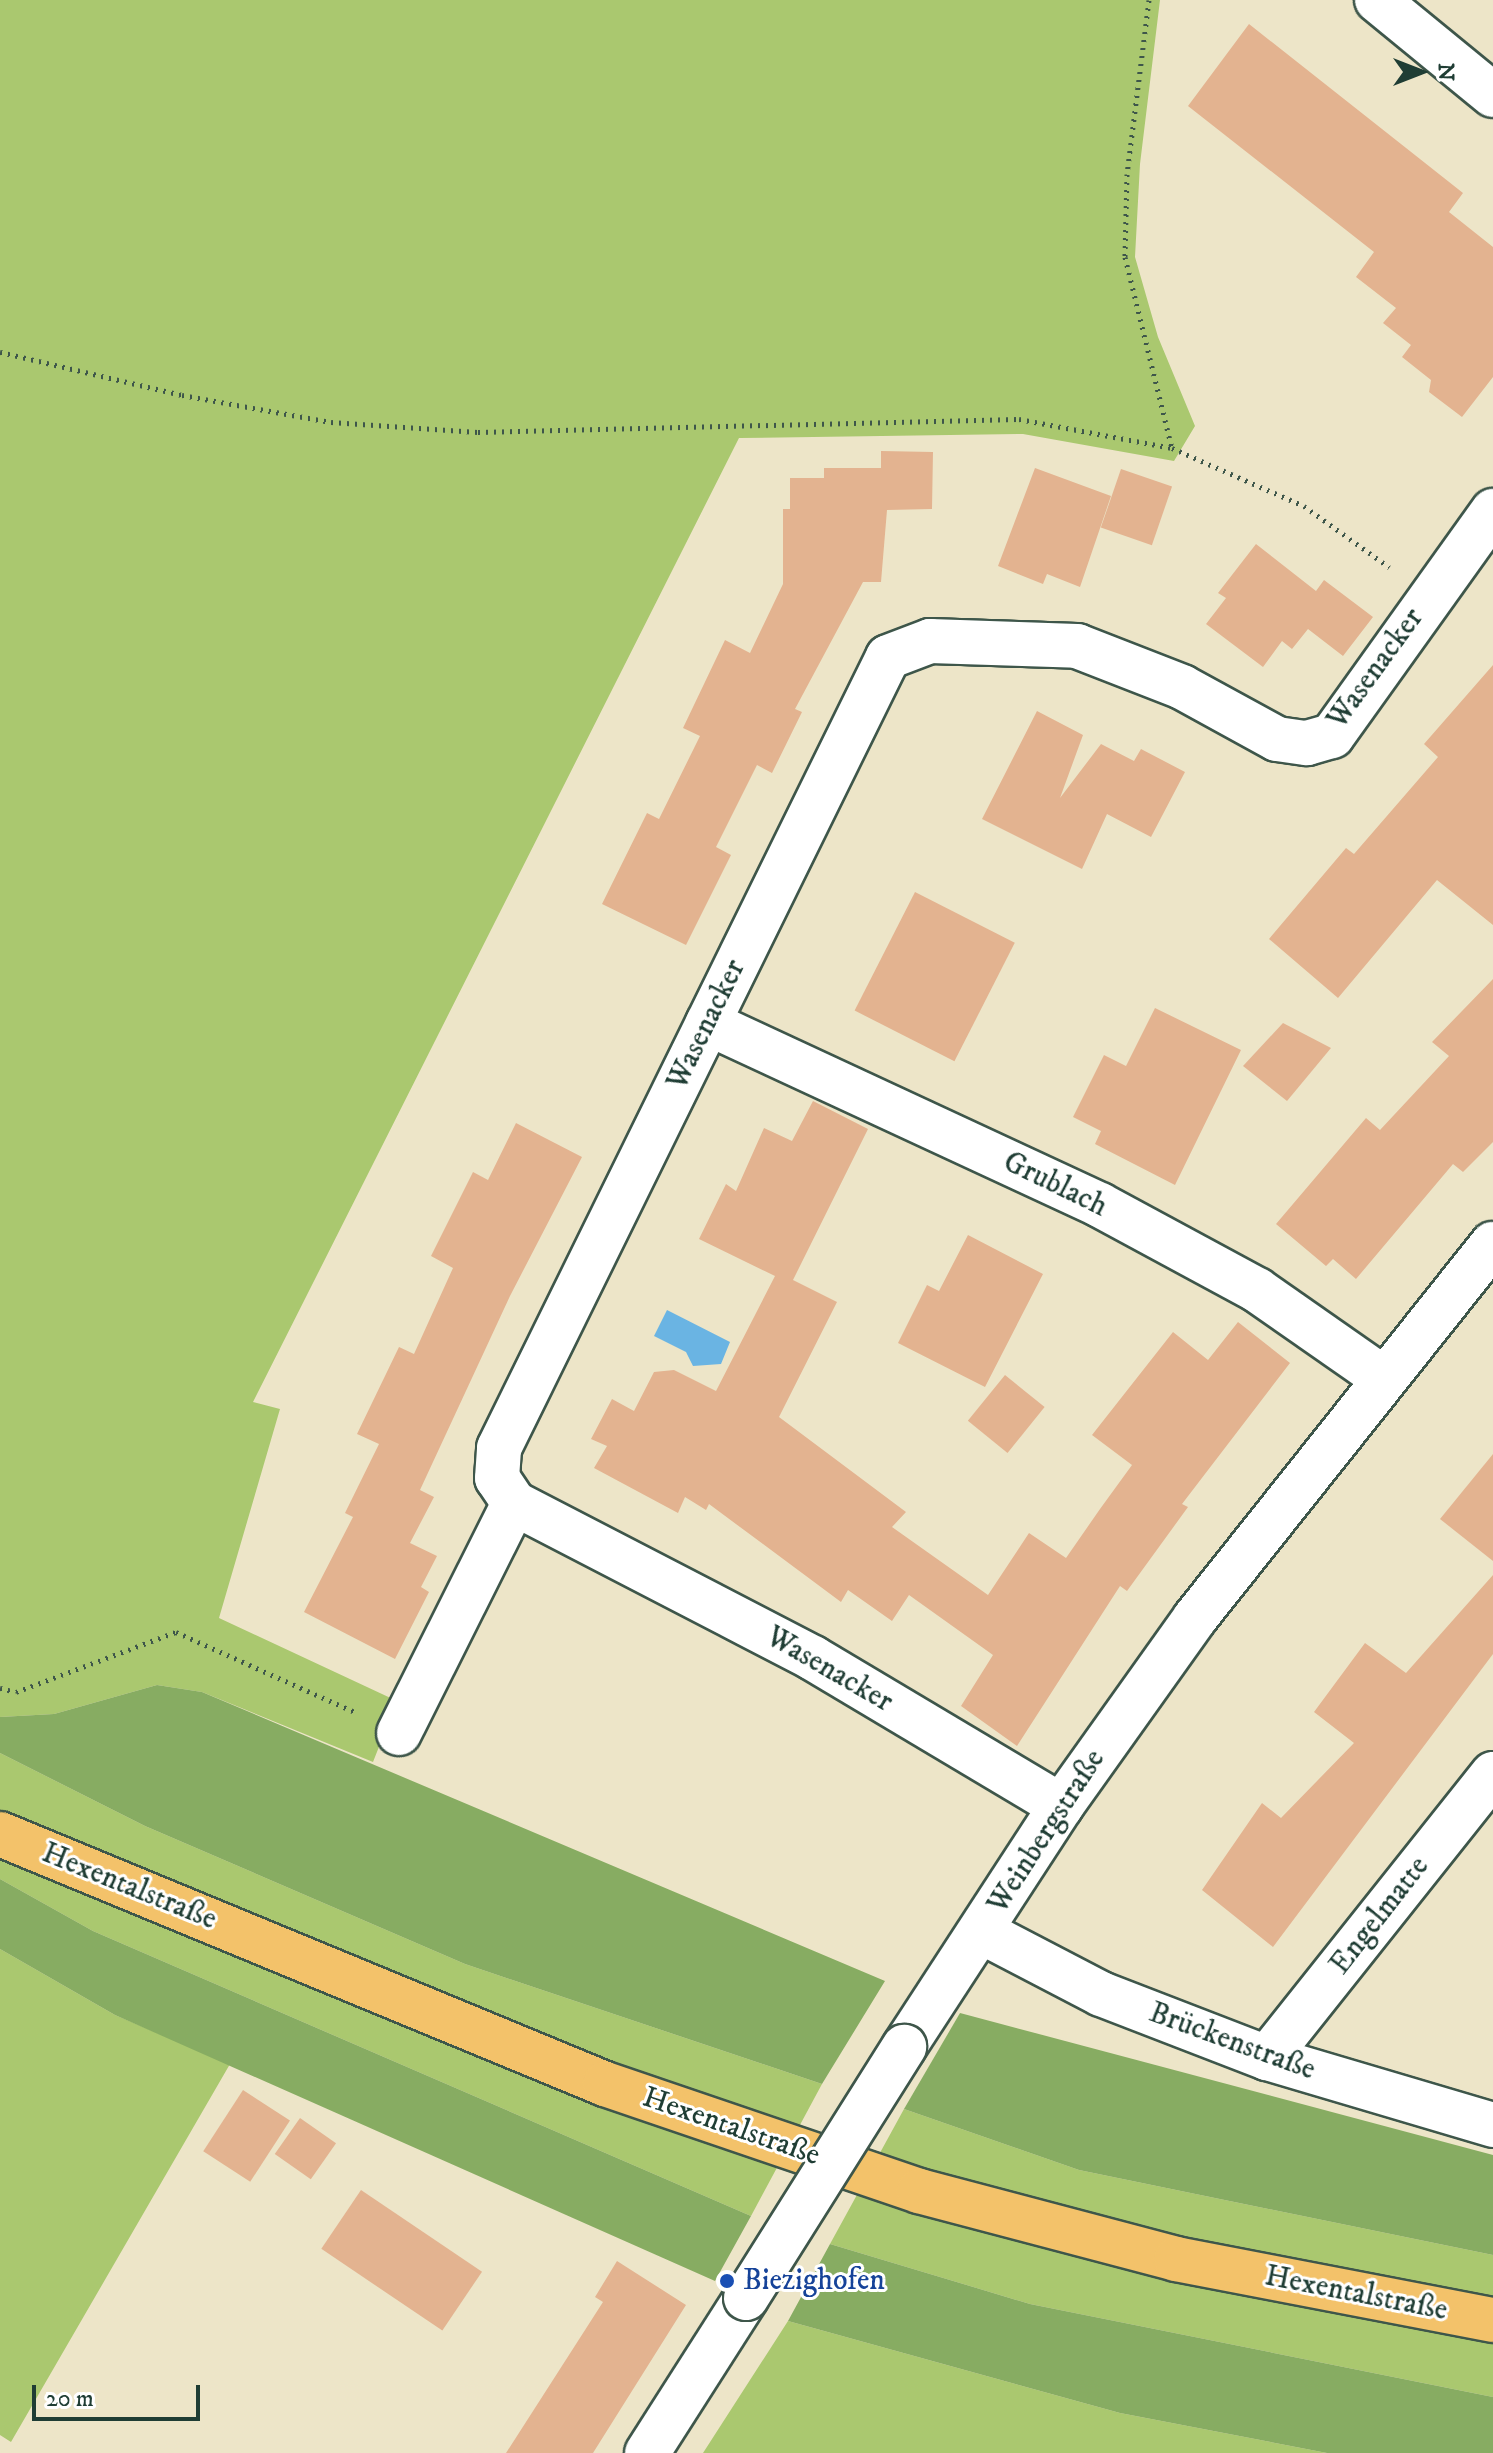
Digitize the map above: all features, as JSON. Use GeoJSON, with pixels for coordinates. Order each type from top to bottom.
{"type":"FeatureCollection","features":[{"type":"Feature","properties":{"kind":"main road","name":"Hexentalstraße"},"geometry":{"type":"LineString","coordinates":[[0,1834],[605,2084],[919,2191],[1176,2259],[1493,2320]]}},
{"type":"Feature","properties":{"kind":"street"},"geometry":{"type":"LineString","coordinates":[[1377,0],[1493,95]]}},
{"type":"Feature","properties":{"kind":"street","name":"Wasenacker"},"geometry":{"type":"LineString","coordinates":[[1061,1806],[813,1658],[514,1503],[497,1478],[499,1448],[888,657],[930,641],[1077,646],[1182,687],[1277,739],[1307,743],[1332,736],[1428,595],[1493,511]]}},
{"type":"Feature","properties":{"kind":"street","name":"Grublach"},"geometry":{"type":"LineString","coordinates":[[708,1023],[1100,1205],[1257,1290],[1383,1378]]}},
{"type":"Feature","properties":{"kind":"street","name":"Weinbergstraße"},"geometry":{"type":"LineString","coordinates":[[647,2453],[1061,1806],[1195,1618],[1383,1378],[1493,1244]]}},
{"type":"Feature","properties":{"kind":"street"},"geometry":{"type":"LineString","coordinates":[[399,1733],[514,1503]]}},
{"type":"Feature","properties":{"kind":"street","name":"Engelmatte"},"geometry":{"type":"LineString","coordinates":[[1267,2058],[1493,1774]]}},
{"type":"Feature","properties":{"kind":"street","name":"Brückenstraße"},"geometry":{"type":"LineString","coordinates":[[982,1932],[1101,1994],[1267,2058],[1493,2125]]}},
{"type":"Feature","properties":{"kind":"path"},"geometry":{"type":"LineString","coordinates":[[1149,0],[1127,174],[1125,257],[1172,448]]}},
{"type":"Feature","properties":{"kind":"path"},"geometry":{"type":"LineString","coordinates":[[0,352],[182,395],[331,422],[478,432],[1019,419],[1172,448],[1304,506],[1428,595]]}},
{"type":"Feature","properties":{"kind":"path"},"geometry":{"type":"LineString","coordinates":[[0,1688],[16,1692],[176,1632],[399,1733]]}},
{"type":"Feature","properties":{"kind":"green space"},"geometry":{"type":"Polygon","coordinates":[[[0,0],[1160,0],[1140,164],[1135,257],[1158,337],[1195,426],[1174,461],[1023,434],[739,438],[253,1402],[280,1409],[219,1618],[397,1701],[373,1762],[202,1692],[157,1685],[54,1714],[0,1717],[0,0]]]}},
{"type":"Feature","properties":{"kind":"green space"},"geometry":{"type":"Polygon","coordinates":[[[157,1685],[202,1692],[885,1981],[822,2084],[465,1964],[145,1826],[0,1753],[0,1717],[54,1714],[157,1685]]]}},
{"type":"Feature","properties":{"kind":"green space"},"geometry":{"type":"Polygon","coordinates":[[[0,1753],[145,1826],[465,1964],[822,2084],[751,2216],[93,1931],[0,1879],[0,1753]]]}},
{"type":"Feature","properties":{"kind":"green space"},"geometry":{"type":"Polygon","coordinates":[[[0,1879],[93,1931],[751,2216],[715,2281],[115,2015],[0,1949],[0,1879]]]}},
{"type":"Feature","properties":{"kind":"green space"},"geometry":{"type":"Polygon","coordinates":[[[0,1949],[115,2015],[230,2064],[11,2442],[0,2435],[0,1949]]]}},
{"type":"Feature","properties":{"kind":"green space"},"geometry":{"type":"Polygon","coordinates":[[[960,2013],[1493,2155],[1493,2255],[1079,2170],[904,2109],[960,2013]]]}},
{"type":"Feature","properties":{"kind":"green space"},"geometry":{"type":"Polygon","coordinates":[[[904,2109],[1079,2170],[1493,2255],[1493,2397],[1030,2304],[830,2244],[904,2109]]]}},
{"type":"Feature","properties":{"kind":"green space"},"geometry":{"type":"Polygon","coordinates":[[[830,2244],[1030,2304],[1493,2397],[1493,2453],[1327,2453],[1120,2413],[788,2321],[830,2244]]]}},
{"type":"Feature","properties":{"kind":"green space"},"geometry":{"type":"Polygon","coordinates":[[[788,2321],[1120,2413],[1327,2453],[703,2453],[788,2321]]]}},
{"type":"Feature","properties":{"kind":"water"},"geometry":{"type":"Polygon","coordinates":[[[667,1310],[730,1342],[721,1364],[693,1366],[686,1352],[654,1336],[667,1310]]]}},
{"type":"Feature","properties":{"kind":"building"},"geometry":{"type":"Polygon","coordinates":[[[1249,24],[1463,193],[1449,212],[1493,247],[1493,377],[1462,417],[1429,392],[1431,380],[1402,357],[1411,345],[1383,323],[1396,308],[1356,277],[1374,252],[1188,106],[1249,24]]]}},
{"type":"Feature","properties":{"kind":"building"},"geometry":{"type":"Polygon","coordinates":[[[881,451],[933,452],[932,509],[887,510],[881,582],[863,582],[795,709],[802,712],[772,773],[757,765],[716,847],[731,855],[686,945],[602,904],[647,813],[659,819],[700,736],[683,728],[725,640],[750,653],[783,584],[783,509],[790,509],[790,478],[824,478],[824,468],[881,468],[881,451]]]}},
{"type":"Feature","properties":{"kind":"building"},"geometry":{"type":"Polygon","coordinates":[[[1035,468],[1111,496],[1080,587],[1047,574],[1043,584],[998,566],[1035,468]]]}},
{"type":"Feature","properties":{"kind":"building"},"geometry":{"type":"Polygon","coordinates":[[[1121,469],[1172,487],[1152,545],[1101,528],[1121,469]]]}},
{"type":"Feature","properties":{"kind":"building"},"geometry":{"type":"Polygon","coordinates":[[[1256,544],[1316,591],[1324,580],[1373,617],[1343,656],[1308,629],[1292,649],[1282,641],[1263,667],[1206,624],[1226,598],[1218,593],[1256,544]]]}},
{"type":"Feature","properties":{"kind":"building"},"geometry":{"type":"Polygon","coordinates":[[[1493,665],[1493,925],[1437,880],[1338,998],[1269,939],[1346,848],[1354,854],[1438,757],[1424,744],[1493,665]]]}},
{"type":"Feature","properties":{"kind":"building"},"geometry":{"type":"Polygon","coordinates":[[[1037,711],[1083,735],[1060,798],[1101,744],[1134,761],[1141,749],[1185,772],[1151,837],[1107,814],[1082,869],[982,819],[1037,711]]]}},
{"type":"Feature","properties":{"kind":"building"},"geometry":{"type":"Polygon","coordinates":[[[915,892],[1015,943],[954,1061],[855,1011],[915,892]]]}},
{"type":"Feature","properties":{"kind":"building"},"geometry":{"type":"Polygon","coordinates":[[[1493,979],[1493,1142],[1463,1172],[1453,1164],[1356,1279],[1333,1259],[1326,1266],[1276,1224],[1366,1118],[1380,1130],[1449,1056],[1432,1042],[1493,979]]]}},
{"type":"Feature","properties":{"kind":"building"},"geometry":{"type":"Polygon","coordinates":[[[1155,1008],[1241,1050],[1175,1185],[1095,1144],[1101,1131],[1073,1117],[1104,1055],[1126,1066],[1155,1008]]]}},
{"type":"Feature","properties":{"kind":"building"},"geometry":{"type":"Polygon","coordinates":[[[1283,1023],[1331,1048],[1287,1101],[1243,1066],[1283,1023]]]}},
{"type":"Feature","properties":{"kind":"building"},"geometry":{"type":"Polygon","coordinates":[[[813,1101],[868,1129],[793,1280],[837,1302],[779,1417],[906,1512],[892,1527],[988,1595],[1029,1533],[1066,1558],[1132,1465],[1092,1435],[1173,1332],[1208,1360],[1238,1322],[1290,1363],[1182,1504],[1188,1507],[1127,1591],[1120,1586],[1017,1746],[961,1706],[993,1655],[909,1595],[892,1621],[848,1590],[841,1602],[709,1504],[706,1510],[685,1497],[678,1513],[594,1468],[607,1446],[591,1439],[612,1399],[634,1411],[654,1372],[674,1370],[716,1391],[775,1276],[699,1239],[726,1184],[736,1191],[764,1128],[792,1141],[813,1101]]]}},
{"type":"Feature","properties":{"kind":"building"},"geometry":{"type":"Polygon","coordinates":[[[516,1123],[582,1157],[510,1296],[420,1490],[434,1497],[410,1543],[437,1556],[421,1587],[429,1592],[395,1659],[304,1612],[353,1517],[345,1513],[379,1444],[357,1434],[399,1347],[414,1354],[453,1268],[431,1256],[473,1172],[488,1180],[516,1123]]]}},
{"type":"Feature","properties":{"kind":"building"},"geometry":{"type":"Polygon","coordinates":[[[968,1235],[1043,1274],[985,1387],[898,1343],[927,1285],[939,1291],[968,1235]]]}},
{"type":"Feature","properties":{"kind":"building"},"geometry":{"type":"Polygon","coordinates":[[[1005,1375],[1045,1407],[1008,1453],[968,1421],[1005,1375]]]}},
{"type":"Feature","properties":{"kind":"building"},"geometry":{"type":"Polygon","coordinates":[[[1493,1454],[1493,1561],[1440,1519],[1493,1454]]]}},
{"type":"Feature","properties":{"kind":"building"},"geometry":{"type":"Polygon","coordinates":[[[1493,1575],[1493,1654],[1273,1947],[1202,1890],[1262,1803],[1281,1818],[1354,1743],[1314,1712],[1365,1643],[1406,1673],[1493,1575]]]}},
{"type":"Feature","properties":{"kind":"building"},"geometry":{"type":"Polygon","coordinates":[[[243,2090],[290,2120],[250,2182],[203,2151],[243,2090]]]}},
{"type":"Feature","properties":{"kind":"building"},"geometry":{"type":"Polygon","coordinates":[[[300,2118],[336,2143],[311,2179],[275,2154],[300,2118]]]}},
{"type":"Feature","properties":{"kind":"building"},"geometry":{"type":"Polygon","coordinates":[[[361,2190],[482,2272],[442,2331],[321,2249],[361,2190]]]}},
{"type":"Feature","properties":{"kind":"building"},"geometry":{"type":"Polygon","coordinates":[[[617,2261],[686,2305],[593,2453],[506,2453],[603,2302],[595,2297],[617,2261]]]}},
{"type":"Feature","properties":{"kind":"place","name":"Biezighofen"},"geometry":{"type":"Point","coordinates":[727,2281]}}]}
